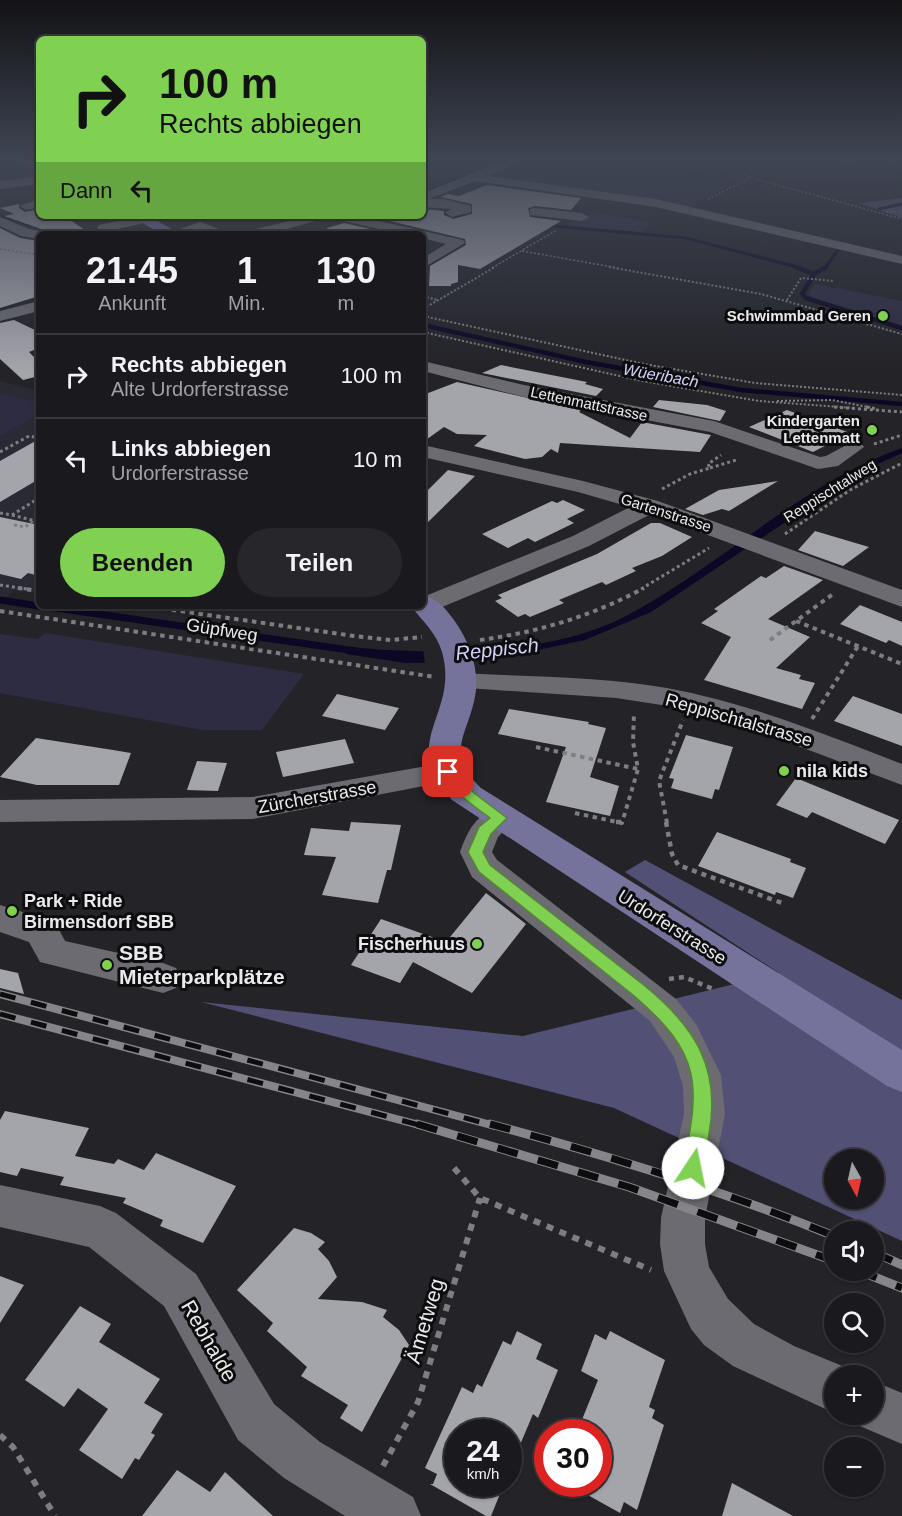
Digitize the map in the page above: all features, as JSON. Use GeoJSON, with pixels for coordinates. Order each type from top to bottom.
{"type":"FeatureCollection","features":[{"type":"Feature","properties":{"kind":"main road"},"geometry":{"type":"LineString","coordinates":[[426,608],[452,658],[444,754],[448,772]]}},
{"type":"Feature","properties":{"kind":"main road","name":"Urdorferstrasse"},"geometry":{"type":"LineString","coordinates":[[448,772],[469,796],[500,818],[902,1073]]}},
{"type":"Feature","properties":{"kind":"street"},"geometry":{"type":"LineString","coordinates":[[19,230],[36,235]]}},
{"type":"Feature","properties":{"kind":"street"},"geometry":{"type":"LineString","coordinates":[[443,239],[459,230]]}},
{"type":"Feature","properties":{"kind":"street"},"geometry":{"type":"LineString","coordinates":[[774,230],[902,260]]}},
{"type":"Feature","properties":{"kind":"street"},"geometry":{"type":"LineString","coordinates":[[426,235],[458,243],[426,262]]}},
{"type":"Feature","properties":{"kind":"street"},"geometry":{"type":"LineString","coordinates":[[0,316],[36,307]]}},
{"type":"Feature","properties":{"kind":"street","name":"Lettenmattstrasse"},"geometry":{"type":"LineString","coordinates":[[426,367],[524,391],[714,427],[818,463],[831,462],[854,447]]}},
{"type":"Feature","properties":{"kind":"street","name":"Gartenstrasse"},"geometry":{"type":"LineString","coordinates":[[426,452],[652,500],[725,540],[772,542],[852,580],[902,599]]}},
{"type":"Feature","properties":{"kind":"street"},"geometry":{"type":"LineString","coordinates":[[426,603],[581,541],[652,500]]}},
{"type":"Feature","properties":{"kind":"street","name":"Reppischtalstrasse"},"geometry":{"type":"LineString","coordinates":[[452,658],[565,684],[690,703],[763,723],[902,775]]}},
{"type":"Feature","properties":{"kind":"street","name":"Zürcherstrasse"},"geometry":{"type":"LineString","coordinates":[[0,811],[253,808],[448,772]]}},
{"type":"Feature","properties":{"kind":"street"},"geometry":{"type":"LineString","coordinates":[[500,818],[484,831],[476,852],[484,868],[663,1010],[685,1037],[697,1062],[703,1087],[704,1112],[680,1232],[682,1256],[691,1284],[724,1331],[757,1353],[824,1383]]}},
{"type":"Feature","properties":{"kind":"street"},"geometry":{"type":"LineString","coordinates":[[0,918],[42,932],[53,952],[163,978]]}},
{"type":"Feature","properties":{"kind":"street","name":"Rebhalde"},"geometry":{"type":"LineString","coordinates":[[0,1206],[100,1228],[180,1290],[256,1422],[302,1460],[394,1516]]}},
{"type":"Feature","properties":{"kind":"street"},"geometry":{"type":"LineString","coordinates":[[884,1411],[902,1419]]}},
{"type":"Feature","properties":{"kind":"path"},"geometry":{"type":"LineString","coordinates":[[426,307],[557,230]]}},
{"type":"Feature","properties":{"kind":"path"},"geometry":{"type":"LineString","coordinates":[[0,249],[36,255]]}},
{"type":"Feature","properties":{"kind":"path"},"geometry":{"type":"LineString","coordinates":[[522,251],[787,300],[902,334]]}},
{"type":"Feature","properties":{"kind":"path"},"geometry":{"type":"LineString","coordinates":[[787,300],[803,278],[833,281]]}},
{"type":"Feature","properties":{"kind":"path"},"geometry":{"type":"LineString","coordinates":[[426,297],[438,300]]}},
{"type":"Feature","properties":{"kind":"path"},"geometry":{"type":"LineString","coordinates":[[426,317],[644,364],[755,383],[902,395]]}},
{"type":"Feature","properties":{"kind":"path"},"geometry":{"type":"LineString","coordinates":[[426,333],[642,381],[759,401],[902,412]]}},
{"type":"Feature","properties":{"kind":"path"},"geometry":{"type":"LineString","coordinates":[[759,401],[832,400],[887,412]]}},
{"type":"Feature","properties":{"kind":"path"},"geometry":{"type":"LineString","coordinates":[[854,447],[866,447],[902,435]]}},
{"type":"Feature","properties":{"kind":"path"},"geometry":{"type":"LineString","coordinates":[[0,452],[29,436],[36,437]]}},
{"type":"Feature","properties":{"kind":"path"},"geometry":{"type":"LineString","coordinates":[[710,468],[708,464],[721,455]]}},
{"type":"Feature","properties":{"kind":"path"},"geometry":{"type":"LineString","coordinates":[[652,500],[690,474],[736,460]]}},
{"type":"Feature","properties":{"kind":"path","name":"Reppischtalweg"},"geometry":{"type":"LineString","coordinates":[[772,542],[850,490],[902,463]]}},
{"type":"Feature","properties":{"kind":"path"},"geometry":{"type":"LineString","coordinates":[[12,515],[36,500]]}},
{"type":"Feature","properties":{"kind":"path"},"geometry":{"type":"LineString","coordinates":[[0,513],[34,521]]}},
{"type":"Feature","properties":{"kind":"path"},"geometry":{"type":"LineString","coordinates":[[14,525],[26,527],[34,521]]}},
{"type":"Feature","properties":{"kind":"path"},"geometry":{"type":"LineString","coordinates":[[166,609],[391,640],[452,658],[575,622],[640,593],[725,540]]}},
{"type":"Feature","properties":{"kind":"path"},"geometry":{"type":"LineString","coordinates":[[770,640],[852,580]]}},
{"type":"Feature","properties":{"kind":"path"},"geometry":{"type":"LineString","coordinates":[[0,585],[36,591]]}},
{"type":"Feature","properties":{"kind":"path","name":"Güpfweg"},"geometry":{"type":"LineString","coordinates":[[0,611],[452,658]]}},
{"type":"Feature","properties":{"kind":"path"},"geometry":{"type":"LineString","coordinates":[[796,621],[902,664]]}},
{"type":"Feature","properties":{"kind":"path"},"geometry":{"type":"LineString","coordinates":[[808,725],[858,646]]}},
{"type":"Feature","properties":{"kind":"path"},"geometry":{"type":"LineString","coordinates":[[575,813],[622,823],[638,769],[633,742],[634,693]]}},
{"type":"Feature","properties":{"kind":"path"},"geometry":{"type":"LineString","coordinates":[[690,703],[659,782],[672,854],[678,865],[782,903]]}},
{"type":"Feature","properties":{"kind":"path"},"geometry":{"type":"LineString","coordinates":[[536,747],[638,769]]}},
{"type":"Feature","properties":{"kind":"path"},"geometry":{"type":"LineString","coordinates":[[639,990],[663,979],[684,977],[715,989]]}},
{"type":"Feature","properties":{"kind":"path"},"geometry":{"type":"LineString","coordinates":[[454,1168],[480,1198],[650,1270]]}},
{"type":"Feature","properties":{"kind":"path","name":"Ämetweg"},"geometry":{"type":"LineString","coordinates":[[392,1450],[418,1402],[480,1198]]}},
{"type":"Feature","properties":{"kind":"path"},"geometry":{"type":"LineString","coordinates":[[0,1435],[13,1447],[55,1516]]}},
{"type":"Feature","properties":{"kind":"shaded area"},"geometry":{"type":"Polygon","coordinates":[[[613,230],[644,230],[641,232],[613,230]]]}},
{"type":"Feature","properties":{"kind":"shaded area","name":"Schwimmbad Geren"},"geometry":{"type":"Polygon","coordinates":[[[815,284],[902,301],[902,326],[816,301],[808,294],[815,284]]]}},
{"type":"Feature","properties":{"kind":"shaded area"},"geometry":{"type":"Polygon","coordinates":[[[0,381],[36,390],[36,594],[14,590],[0,604],[0,381]]]}},
{"type":"Feature","properties":{"kind":"shaded area"},"geometry":{"type":"Polygon","coordinates":[[[0,393],[36,402],[36,416],[0,436],[0,393]]]}},
{"type":"Feature","properties":{"kind":"shaded area"},"geometry":{"type":"Polygon","coordinates":[[[902,448],[902,453],[860,472],[651,612],[585,640],[500,658],[453,662],[406,663],[346,654],[349,647],[454,652],[491,650],[562,639],[595,629],[626,616],[660,596],[795,503],[830,482],[865,463],[902,448]]]}},
{"type":"Feature","properties":{"kind":"shaded area"},"geometry":{"type":"Polygon","coordinates":[[[45,633],[304,674],[262,730],[202,730],[0,693],[0,634],[38,639],[45,633]]]}},
{"type":"Feature","properties":{"kind":"shaded area"},"geometry":{"type":"Polygon","coordinates":[[[645,860],[902,1000],[902,1241],[884,1233],[884,1221],[859,1221],[833,1209],[884,1209],[884,1149],[824,1149],[824,1205],[614,1108],[201,1002],[523,1036],[779,973],[625,872],[645,860]]]}},
{"type":"Feature","properties":{"kind":"pier"},"geometry":{"type":"Polygon","coordinates":[[[481,646],[486,662],[425,665],[423,649],[481,646]]]}},
{"type":"Feature","properties":{"kind":"building"},"geometry":{"type":"Polygon","coordinates":[[[0,230],[3,230],[20,238],[36,241],[36,297],[0,308],[0,230]]]}},
{"type":"Feature","properties":{"kind":"building"},"geometry":{"type":"Polygon","coordinates":[[[85,230],[86,231],[45,231],[85,230]]]}},
{"type":"Feature","properties":{"kind":"building"},"geometry":{"type":"Polygon","coordinates":[[[327,230],[379,231],[328,231],[327,230]]]}},
{"type":"Feature","properties":{"kind":"building"},"geometry":{"type":"Polygon","coordinates":[[[426,230],[546,230],[480,269],[458,265],[458,282],[451,286],[429,286],[430,266],[466,245],[465,239],[426,230]]]}},
{"type":"Feature","properties":{"kind":"building"},"geometry":{"type":"Polygon","coordinates":[[[14,320],[36,331],[36,349],[29,352],[36,359],[36,377],[23,380],[0,359],[0,323],[14,320]]]}},
{"type":"Feature","properties":{"kind":"building"},"geometry":{"type":"Polygon","coordinates":[[[501,365],[587,382],[585,384],[603,389],[596,396],[482,373],[501,365]]]}},
{"type":"Feature","properties":{"kind":"building"},"geometry":{"type":"Polygon","coordinates":[[[457,382],[581,410],[579,412],[630,438],[642,422],[711,435],[700,452],[560,443],[558,453],[551,449],[542,457],[525,459],[474,446],[487,435],[457,434],[444,427],[426,440],[426,394],[457,382]]]}},
{"type":"Feature","properties":{"kind":"building"},"geometry":{"type":"Polygon","coordinates":[[[659,400],[707,405],[726,411],[720,421],[653,407],[659,400]]]}},
{"type":"Feature","properties":{"kind":"building"},"geometry":{"type":"Polygon","coordinates":[[[787,410],[850,433],[813,452],[749,427],[787,410]]]}},
{"type":"Feature","properties":{"kind":"building"},"geometry":{"type":"Polygon","coordinates":[[[36,441],[36,481],[0,502],[0,461],[36,441]]]}},
{"type":"Feature","properties":{"kind":"building"},"geometry":{"type":"Polygon","coordinates":[[[448,470],[475,476],[426,524],[426,492],[448,470]]]}},
{"type":"Feature","properties":{"kind":"building"},"geometry":{"type":"Polygon","coordinates":[[[778,481],[729,511],[722,509],[703,515],[685,509],[719,490],[778,481]]]}},
{"type":"Feature","properties":{"kind":"building"},"geometry":{"type":"Polygon","coordinates":[[[563,500],[585,510],[567,519],[574,523],[535,542],[528,538],[508,548],[482,534],[552,501],[557,503],[563,500]]]}},
{"type":"Feature","properties":{"kind":"building"},"geometry":{"type":"Polygon","coordinates":[[[0,517],[36,524],[36,575],[28,573],[21,579],[0,574],[0,517]]]}},
{"type":"Feature","properties":{"kind":"building"},"geometry":{"type":"Polygon","coordinates":[[[651,523],[660,523],[692,537],[662,556],[632,568],[636,571],[606,585],[602,582],[559,600],[564,603],[530,617],[525,614],[518,617],[495,601],[502,598],[498,595],[597,554],[651,523]]]}},
{"type":"Feature","properties":{"kind":"building"},"geometry":{"type":"Polygon","coordinates":[[[815,531],[869,547],[843,566],[798,550],[815,531]]]}},
{"type":"Feature","properties":{"kind":"building"},"geometry":{"type":"Polygon","coordinates":[[[784,566],[823,580],[768,619],[810,637],[776,668],[801,675],[799,679],[815,683],[802,709],[704,680],[731,637],[701,623],[718,611],[714,609],[761,576],[766,578],[784,566]]]}},
{"type":"Feature","properties":{"kind":"building"},"geometry":{"type":"Polygon","coordinates":[[[860,605],[902,622],[902,646],[889,640],[886,643],[840,624],[860,605]]]}},
{"type":"Feature","properties":{"kind":"building"},"geometry":{"type":"Polygon","coordinates":[[[337,694],[399,708],[385,730],[322,716],[337,694]]]}},
{"type":"Feature","properties":{"kind":"building"},"geometry":{"type":"Polygon","coordinates":[[[853,696],[902,714],[902,746],[834,721],[853,696]]]}},
{"type":"Feature","properties":{"kind":"building"},"geometry":{"type":"Polygon","coordinates":[[[509,709],[589,722],[588,724],[606,728],[590,777],[619,786],[610,816],[546,802],[566,747],[498,734],[509,709]]]}},
{"type":"Feature","properties":{"kind":"building"},"geometry":{"type":"Polygon","coordinates":[[[686,735],[733,747],[719,790],[715,789],[712,799],[671,788],[674,779],[669,778],[686,735]]]}},
{"type":"Feature","properties":{"kind":"building"},"geometry":{"type":"Polygon","coordinates":[[[36,738],[131,753],[119,785],[37,785],[0,777],[36,738]]]}},
{"type":"Feature","properties":{"kind":"building"},"geometry":{"type":"Polygon","coordinates":[[[345,739],[354,763],[283,777],[276,752],[345,739]]]}},
{"type":"Feature","properties":{"kind":"building"},"geometry":{"type":"Polygon","coordinates":[[[197,761],[227,763],[218,791],[187,790],[197,761]]]}},
{"type":"Feature","properties":{"kind":"building"},"geometry":{"type":"Polygon","coordinates":[[[796,778],[899,820],[885,844],[812,812],[807,818],[776,805],[796,778]]]}},
{"type":"Feature","properties":{"kind":"building"},"geometry":{"type":"Polygon","coordinates":[[[351,822],[401,825],[391,870],[387,870],[378,903],[322,895],[336,857],[304,855],[311,828],[349,831],[351,822]]]}},
{"type":"Feature","properties":{"kind":"building"},"geometry":{"type":"Polygon","coordinates":[[[717,832],[791,859],[790,862],[806,868],[793,898],[776,892],[775,895],[698,866],[717,832]]]}},
{"type":"Feature","properties":{"kind":"building"},"geometry":{"type":"Polygon","coordinates":[[[486,893],[526,924],[472,993],[413,962],[400,983],[351,965],[381,919],[446,942],[486,893]]]}},
{"type":"Feature","properties":{"kind":"building"},"geometry":{"type":"Polygon","coordinates":[[[0,969],[18,973],[24,994],[0,988],[0,969]]]}},
{"type":"Feature","properties":{"kind":"building"},"geometry":{"type":"Polygon","coordinates":[[[5,1111],[89,1128],[75,1156],[114,1164],[118,1159],[144,1170],[156,1153],[236,1186],[203,1243],[160,1226],[163,1220],[123,1203],[126,1198],[60,1185],[64,1177],[21,1168],[17,1176],[0,1172],[0,1120],[5,1111]]]}},
{"type":"Feature","properties":{"kind":"building"},"geometry":{"type":"Polygon","coordinates":[[[294,1228],[311,1233],[325,1242],[318,1249],[329,1261],[337,1277],[318,1299],[362,1302],[387,1310],[383,1317],[399,1330],[409,1345],[362,1432],[340,1418],[348,1405],[301,1376],[307,1367],[267,1331],[273,1323],[237,1290],[294,1228]]]}},
{"type":"Feature","properties":{"kind":"building"},"geometry":{"type":"Polygon","coordinates":[[[0,1276],[24,1285],[0,1323],[0,1276]]]}},
{"type":"Feature","properties":{"kind":"building"},"geometry":{"type":"Polygon","coordinates":[[[80,1306],[111,1324],[99,1342],[160,1379],[144,1403],[163,1414],[151,1433],[155,1435],[139,1460],[135,1458],[122,1479],[79,1450],[108,1409],[78,1388],[64,1407],[25,1380],[80,1306]]]}},
{"type":"Feature","properties":{"kind":"building"},"geometry":{"type":"Polygon","coordinates":[[[517,1331],[542,1344],[536,1359],[558,1370],[538,1418],[533,1414],[522,1440],[522,1419],[447,1419],[462,1387],[473,1393],[477,1384],[482,1387],[503,1341],[511,1345],[517,1331]]]}},
{"type":"Feature","properties":{"kind":"building"},"geometry":{"type":"Polygon","coordinates":[[[610,1331],[665,1360],[649,1407],[655,1410],[652,1418],[664,1425],[637,1510],[624,1502],[620,1513],[591,1497],[612,1497],[612,1419],[582,1419],[598,1380],[581,1371],[595,1334],[606,1340],[610,1331]]]}},
{"type":"Feature","properties":{"kind":"building"},"geometry":{"type":"Polygon","coordinates":[[[444,1426],[444,1492],[430,1484],[433,1484],[437,1474],[425,1468],[444,1426]]]}},
{"type":"Feature","properties":{"kind":"building"},"geometry":{"type":"Polygon","coordinates":[[[177,1470],[210,1492],[225,1472],[273,1516],[142,1516],[177,1470]]]}},
{"type":"Feature","properties":{"kind":"building"},"geometry":{"type":"Polygon","coordinates":[[[732,1483],[793,1516],[722,1516],[732,1483]]]}},
{"type":"Feature","properties":{"kind":"building"},"geometry":{"type":"Polygon","coordinates":[[[453,1497],[499,1497],[491,1516],[486,1516],[453,1497]]]}},
{"type":"Feature","properties":{"kind":"waterway"},"geometry":{"type":"LineString","coordinates":[[595,230],[686,238],[801,268]]}},
{"type":"Feature","properties":{"kind":"waterway"},"geometry":{"type":"LineString","coordinates":[[826,267],[838,250]]}},
{"type":"Feature","properties":{"kind":"waterway"},"geometry":{"type":"LineString","coordinates":[[796,267],[814,274]]}},
{"type":"Feature","properties":{"kind":"waterway"},"geometry":{"type":"LineString","coordinates":[[814,274],[826,267]]}},
{"type":"Feature","properties":{"kind":"waterway"},"geometry":{"type":"LineString","coordinates":[[814,274],[802,294],[806,298],[902,328]]}},
{"type":"Feature","properties":{"kind":"waterway","name":"Wüeribach"},"geometry":{"type":"LineString","coordinates":[[426,326],[586,362],[741,390],[902,404]]}},
{"type":"Feature","properties":{"kind":"waterway","name":"Reppisch"},"geometry":{"type":"LineString","coordinates":[[0,600],[36,606]]}},
{"type":"Feature","properties":{"kind":"waterway","name":"Reppisch"},"geometry":{"type":"LineString","coordinates":[[63,609],[356,651]]}},
{"type":"Feature","properties":{"kind":"railway"},"geometry":{"type":"LineString","coordinates":[[0,994],[495,1126]]}},
{"type":"Feature","properties":{"kind":"railway"},"geometry":{"type":"LineString","coordinates":[[0,1014],[423,1126]]}},
{"type":"Feature","properties":{"kind":"railway"},"geometry":{"type":"LineString","coordinates":[[417,1124],[629,1187],[824,1257]]}},
{"type":"Feature","properties":{"kind":"railway"},"geometry":{"type":"LineString","coordinates":[[490,1124],[664,1174],[824,1232]]}},
{"type":"Feature","properties":{"kind":"railway"},"geometry":{"type":"LineString","coordinates":[[884,1257],[902,1265]]}},
{"type":"Feature","properties":{"kind":"railway"},"geometry":{"type":"LineString","coordinates":[[884,1281],[902,1288]]}},
{"type":"Feature","properties":{"kind":"place","name":"Schwimmbad Geren"},"geometry":{"type":"Point","coordinates":[883,316]}},
{"type":"Feature","properties":{"kind":"place","name":"Kindergarten Lettenmatt"},"geometry":{"type":"Point","coordinates":[872,430]}},
{"type":"Feature","properties":{"kind":"place","name":"nila kids"},"geometry":{"type":"Point","coordinates":[784,771]}},
{"type":"Feature","properties":{"kind":"place","name":"Park + Ride Birmensdorf SBB"},"geometry":{"type":"Point","coordinates":[12,911]}},
{"type":"Feature","properties":{"kind":"place","name":"Fischerhuus"},"geometry":{"type":"Point","coordinates":[477,944]}},
{"type":"Feature","properties":{"kind":"place","name":"SBB Mieterparkplätze"},"geometry":{"type":"Point","coordinates":[107,965]}},
{"type":"Feature","properties":{"kind":"route"},"geometry":{"type":"LineString","coordinates":[[448,772],[469,796],[500,818],[484,831],[476,852],[484,868],[663,1010],[685,1037],[697,1062],[703,1087],[704,1112],[693,1168]]}}]}
